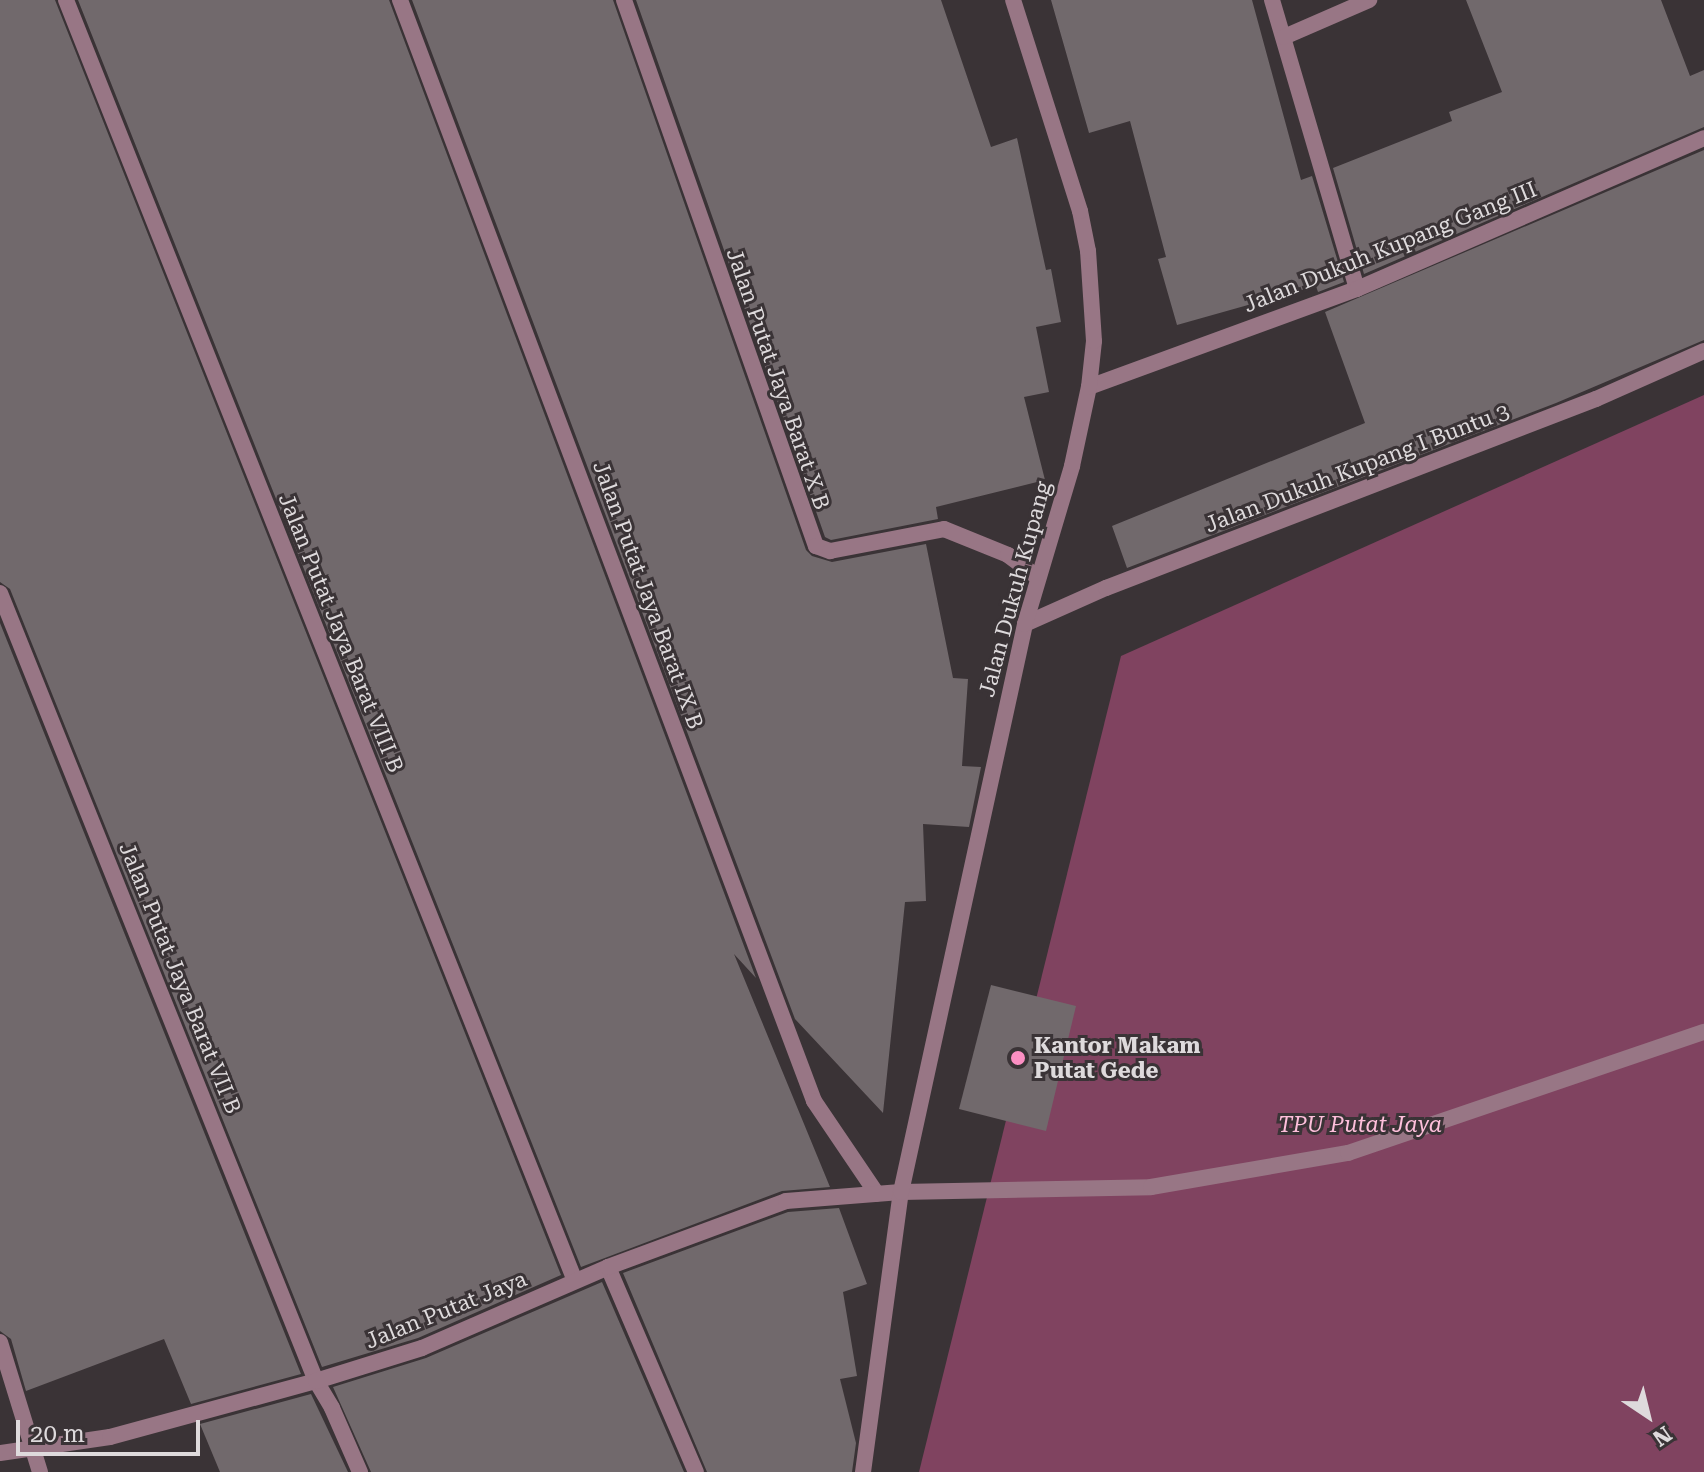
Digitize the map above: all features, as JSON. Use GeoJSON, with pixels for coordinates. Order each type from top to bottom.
{"type":"FeatureCollection","features":[{"type":"Feature","properties":{"kind":"street","name":"Jalan Putat Jaya Barat VIII B"},"geometry":{"type":"LineString","coordinates":[[66,0],[575,1281]]}},
{"type":"Feature","properties":{"kind":"street","name":"Jalan Putat Jaya Barat IX B"},"geometry":{"type":"LineString","coordinates":[[400,0],[814,1101],[877,1194]]}},
{"type":"Feature","properties":{"kind":"street","name":"Jalan Putat Jaya Barat X B"},"geometry":{"type":"LineString","coordinates":[[624,0],[811,539],[820,549],[830,551],[944,529],[1008,555],[1037,577]]}},
{"type":"Feature","properties":{"kind":"street","name":"Jalan Dukuh Kupang"},"geometry":{"type":"LineString","coordinates":[[863,1472],[901,1192],[1025,624],[1072,466],[1089,387],[1094,341],[1088,251],[1080,211],[1013,0]]}},
{"type":"Feature","properties":{"kind":"street"},"geometry":{"type":"LineString","coordinates":[[1272,0],[1357,289]]}},
{"type":"Feature","properties":{"kind":"street"},"geometry":{"type":"LineString","coordinates":[[1284,37],[1369,0]]}},
{"type":"Feature","properties":{"kind":"street","name":"Jalan Dukuh Kupang Gang III"},"geometry":{"type":"LineString","coordinates":[[1089,387],[1357,289],[1704,138]]}},
{"type":"Feature","properties":{"kind":"street","name":"Jalan Dukuh Kupang I Buntu 3"},"geometry":{"type":"LineString","coordinates":[[1025,624],[1106,588],[1596,399],[1704,351]]}},
{"type":"Feature","properties":{"kind":"street","name":"Jalan Putat Jaya Barat VII B"},"geometry":{"type":"LineString","coordinates":[[0,593],[316,1381],[332,1408],[360,1472]]}},
{"type":"Feature","properties":{"kind":"street","name":"Jalan Putat Jaya"},"geometry":{"type":"LineString","coordinates":[[0,1453],[34,1451],[110,1437],[316,1381],[422,1348],[608,1267],[786,1201],[901,1192],[1151,1187],[1348,1153],[1704,1032]]}},
{"type":"Feature","properties":{"kind":"street"},"geometry":{"type":"LineString","coordinates":[[608,1267],[696,1472]]}},
{"type":"Feature","properties":{"kind":"street"},"geometry":{"type":"LineString","coordinates":[[0,1342],[40,1472]]}},
{"type":"Feature","properties":{"kind":"green space","name":"TPU Putat Jaya"},"geometry":{"type":"Polygon","coordinates":[[[1704,395],[1704,1472],[919,1472],[1121,656],[1704,395]]]}},
{"type":"Feature","properties":{"kind":"building"},"geometry":{"type":"Polygon","coordinates":[[[0,0],[55,0],[561,1275],[418,1338],[322,1367],[10,589],[0,582],[0,0]]]}},
{"type":"Feature","properties":{"kind":"building"},"geometry":{"type":"Polygon","coordinates":[[[78,0],[389,0],[756,978],[734,954],[830,1187],[782,1191],[581,1267],[78,0]]]}},
{"type":"Feature","properties":{"kind":"building"},"geometry":{"type":"Polygon","coordinates":[[[412,0],[613,0],[806,550],[812,556],[832,562],[926,544],[953,678],[968,679],[962,766],[981,767],[969,827],[923,824],[926,901],[905,902],[883,1113],[795,1019],[412,0]]]}},
{"type":"Feature","properties":{"kind":"building"},"geometry":{"type":"Polygon","coordinates":[[[636,0],[941,0],[991,147],[1017,138],[1046,270],[1051,269],[1061,322],[1036,327],[1049,392],[1024,397],[1045,480],[936,507],[938,519],[831,540],[825,537],[636,0]]]}},
{"type":"Feature","properties":{"kind":"building"},"geometry":{"type":"Polygon","coordinates":[[[1051,0],[1252,0],[1301,180],[1312,176],[1344,282],[1318,292],[1316,286],[1177,325],[1158,259],[1166,257],[1130,121],[1089,133],[1051,0]]]}},
{"type":"Feature","properties":{"kind":"building"},"geometry":{"type":"Polygon","coordinates":[[[1466,0],[1661,0],[1690,76],[1704,70],[1704,127],[1364,274],[1333,168],[1452,121],[1449,112],[1502,92],[1466,0]]]}},
{"type":"Feature","properties":{"kind":"building"},"geometry":{"type":"Polygon","coordinates":[[[1704,150],[1704,340],[1556,403],[1127,568],[1112,526],[1365,423],[1325,312],[1704,150]]]}},
{"type":"Feature","properties":{"kind":"building"},"geometry":{"type":"Polygon","coordinates":[[[0,623],[301,1374],[191,1404],[164,1339],[26,1391],[11,1339],[0,1331],[0,623]]]}},
{"type":"Feature","properties":{"kind":"building","name":"Kantor Makam Putat Gede"},"geometry":{"type":"Polygon","coordinates":[[[991,985],[1076,1006],[1046,1131],[959,1109],[991,985]]]}},
{"type":"Feature","properties":{"kind":"building"},"geometry":{"type":"Polygon","coordinates":[[[839,1208],[867,1284],[843,1292],[857,1376],[840,1379],[856,1443],[852,1472],[707,1472],[623,1273],[788,1212],[839,1208]]]}},
{"type":"Feature","properties":{"kind":"building"},"geometry":{"type":"Polygon","coordinates":[[[602,1282],[684,1472],[371,1472],[333,1387],[426,1358],[602,1282]]]}},
{"type":"Feature","properties":{"kind":"building"},"geometry":{"type":"Polygon","coordinates":[[[311,1394],[348,1472],[220,1472],[200,1424],[311,1394]]]}},
{"type":"Feature","properties":{"kind":"place","name":"Kantor Makam Putat Gede"},"geometry":{"type":"Point","coordinates":[1018,1058]}}]}
